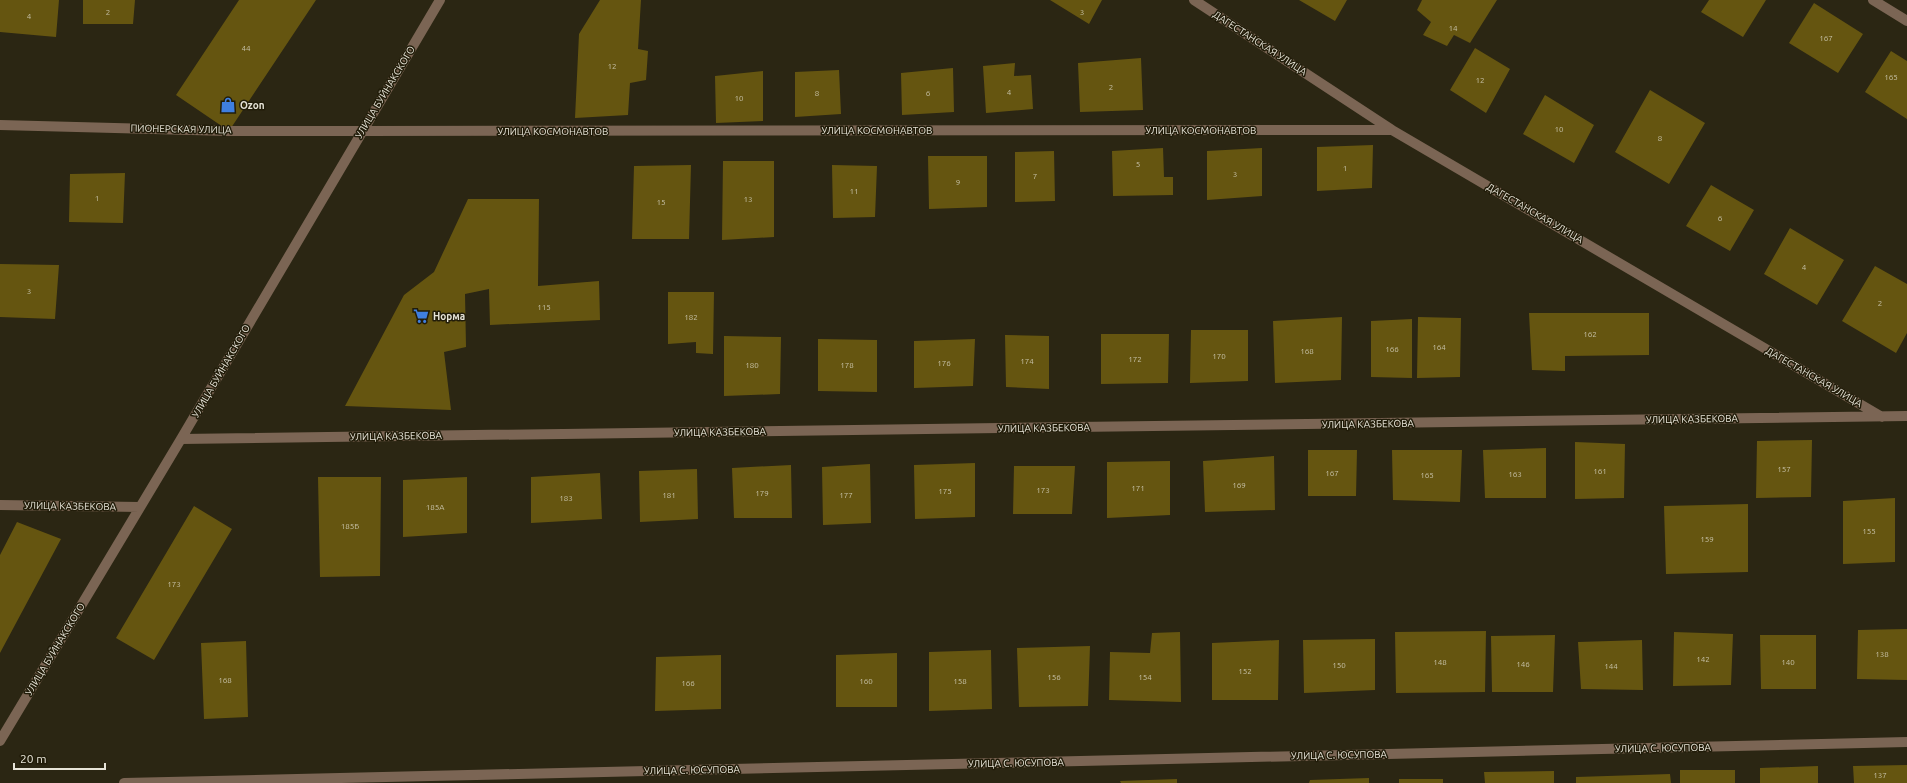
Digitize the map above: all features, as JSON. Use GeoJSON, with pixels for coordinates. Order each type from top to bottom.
{"type":"FeatureCollection","features":[{"type":"Feature","properties":{"kind":"street","name":"УЛИЦА БУЙНАКСКОГО"},"geometry":{"type":"LineString","coordinates":[[0,741],[181,439],[440,0]]}},
{"type":"Feature","properties":{"kind":"street","name":"ДАГЕСТАНСКАЯ УЛИЦА"},"geometry":{"type":"LineString","coordinates":[[1194,0],[1392,130],[1882,417]]}},
{"type":"Feature","properties":{"kind":"street"},"geometry":{"type":"LineString","coordinates":[[1873,0],[1907,21]]}},
{"type":"Feature","properties":{"kind":"street","name":"ПИОНЕРСКАЯ УЛИЦА"},"geometry":{"type":"LineString","coordinates":[[0,125],[221,130],[362,131]]}},
{"type":"Feature","properties":{"kind":"street","name":"УЛИЦА КОСМОНАВТОВ"},"geometry":{"type":"LineString","coordinates":[[362,131],[1392,130]]}},
{"type":"Feature","properties":{"kind":"street","name":"УЛИЦА КАЗБЕКОВА"},"geometry":{"type":"LineString","coordinates":[[181,439],[1907,416]]}},
{"type":"Feature","properties":{"kind":"street","name":"УЛИЦА КАЗБЕКОВА"},"geometry":{"type":"LineString","coordinates":[[0,505],[140,507]]}},
{"type":"Feature","properties":{"kind":"street","name":"УЛИЦА С. ЮСУПОВА"},"geometry":{"type":"LineString","coordinates":[[124,783],[1907,742]]}},
{"type":"Feature","properties":{"kind":"building"},"geometry":{"type":"Polygon","coordinates":[[[0,0],[59,0],[56,37],[0,32],[0,0]]]}},
{"type":"Feature","properties":{"kind":"building"},"geometry":{"type":"Polygon","coordinates":[[[83,0],[135,0],[133,24],[83,24],[83,0]]]}},
{"type":"Feature","properties":{"kind":"building"},"geometry":{"type":"Polygon","coordinates":[[[239,0],[316,0],[229,131],[176,95],[239,0]]]}},
{"type":"Feature","properties":{"kind":"building"},"geometry":{"type":"Polygon","coordinates":[[[600,0],[641,0],[638,49],[648,51],[646,80],[630,83],[628,115],[575,118],[579,34],[600,0]]]}},
{"type":"Feature","properties":{"kind":"building"},"geometry":{"type":"Polygon","coordinates":[[[1050,0],[1102,0],[1089,24],[1050,0]]]}},
{"type":"Feature","properties":{"kind":"building"},"geometry":{"type":"Polygon","coordinates":[[[1299,0],[1347,0],[1335,21],[1299,0]]]}},
{"type":"Feature","properties":{"kind":"building"},"geometry":{"type":"Polygon","coordinates":[[[1422,0],[1497,0],[1470,43],[1454,35],[1447,46],[1423,35],[1431,22],[1417,10],[1422,0]]]}},
{"type":"Feature","properties":{"kind":"building"},"geometry":{"type":"Polygon","coordinates":[[[1709,0],[1766,0],[1743,37],[1701,12],[1709,0]]]}},
{"type":"Feature","properties":{"kind":"building"},"geometry":{"type":"Polygon","coordinates":[[[1814,3],[1863,34],[1838,73],[1789,43],[1814,3]]]}},
{"type":"Feature","properties":{"kind":"building"},"geometry":{"type":"Polygon","coordinates":[[[1475,48],[1510,69],[1486,113],[1450,90],[1475,48]]]}},
{"type":"Feature","properties":{"kind":"building"},"geometry":{"type":"Polygon","coordinates":[[[1891,51],[1907,61],[1907,119],[1865,92],[1891,51]]]}},
{"type":"Feature","properties":{"kind":"building"},"geometry":{"type":"Polygon","coordinates":[[[1141,58],[1143,110],[1080,112],[1078,63],[1141,58]]]}},
{"type":"Feature","properties":{"kind":"building"},"geometry":{"type":"Polygon","coordinates":[[[1015,63],[1014,76],[1031,75],[1033,109],[986,113],[983,66],[1015,63]]]}},
{"type":"Feature","properties":{"kind":"building"},"geometry":{"type":"Polygon","coordinates":[[[953,68],[954,112],[902,115],[901,73],[953,68]]]}},
{"type":"Feature","properties":{"kind":"building"},"geometry":{"type":"Polygon","coordinates":[[[839,70],[841,114],[795,117],[795,72],[839,70]]]}},
{"type":"Feature","properties":{"kind":"building"},"geometry":{"type":"Polygon","coordinates":[[[763,71],[763,121],[716,123],[715,76],[763,71]]]}},
{"type":"Feature","properties":{"kind":"building"},"geometry":{"type":"Polygon","coordinates":[[[1650,90],[1705,123],[1669,184],[1615,152],[1650,90]]]}},
{"type":"Feature","properties":{"kind":"building"},"geometry":{"type":"Polygon","coordinates":[[[1545,95],[1594,125],[1574,163],[1523,134],[1545,95]]]}},
{"type":"Feature","properties":{"kind":"building"},"geometry":{"type":"Polygon","coordinates":[[[1373,145],[1372,188],[1317,191],[1317,147],[1373,145]]]}},
{"type":"Feature","properties":{"kind":"building"},"geometry":{"type":"Polygon","coordinates":[[[1163,148],[1164,177],[1173,177],[1173,195],[1113,196],[1112,151],[1163,148]]]}},
{"type":"Feature","properties":{"kind":"building"},"geometry":{"type":"Polygon","coordinates":[[[1262,148],[1262,196],[1207,200],[1207,151],[1262,148]]]}},
{"type":"Feature","properties":{"kind":"building"},"geometry":{"type":"Polygon","coordinates":[[[1054,151],[1055,201],[1015,202],[1015,152],[1054,151]]]}},
{"type":"Feature","properties":{"kind":"building"},"geometry":{"type":"Polygon","coordinates":[[[928,156],[987,156],[987,207],[929,209],[928,156]]]}},
{"type":"Feature","properties":{"kind":"building"},"geometry":{"type":"Polygon","coordinates":[[[723,161],[774,161],[774,237],[722,240],[723,161]]]}},
{"type":"Feature","properties":{"kind":"building"},"geometry":{"type":"Polygon","coordinates":[[[691,165],[689,239],[632,239],[634,166],[691,165]]]}},
{"type":"Feature","properties":{"kind":"building"},"geometry":{"type":"Polygon","coordinates":[[[832,165],[877,166],[875,217],[833,218],[832,165]]]}},
{"type":"Feature","properties":{"kind":"building"},"geometry":{"type":"Polygon","coordinates":[[[125,173],[123,223],[69,222],[70,174],[125,173]]]}},
{"type":"Feature","properties":{"kind":"building"},"geometry":{"type":"Polygon","coordinates":[[[1711,185],[1754,210],[1730,251],[1686,226],[1711,185]]]}},
{"type":"Feature","properties":{"kind":"building"},"geometry":{"type":"Polygon","coordinates":[[[468,199],[539,199],[538,286],[599,281],[600,320],[490,325],[489,289],[465,294],[466,347],[444,352],[451,410],[345,406],[404,295],[434,272],[468,199]]]}},
{"type":"Feature","properties":{"kind":"building"},"geometry":{"type":"Polygon","coordinates":[[[1790,228],[1844,260],[1817,305],[1764,274],[1790,228]]]}},
{"type":"Feature","properties":{"kind":"building"},"geometry":{"type":"Polygon","coordinates":[[[0,264],[59,265],[55,319],[0,317],[0,264]]]}},
{"type":"Feature","properties":{"kind":"building"},"geometry":{"type":"Polygon","coordinates":[[[1875,266],[1907,284],[1907,333],[1896,353],[1842,321],[1875,266]]]}},
{"type":"Feature","properties":{"kind":"building"},"geometry":{"type":"Polygon","coordinates":[[[668,292],[714,292],[713,354],[696,353],[696,342],[668,344],[668,292]]]}},
{"type":"Feature","properties":{"kind":"building"},"geometry":{"type":"Polygon","coordinates":[[[1529,313],[1649,313],[1649,355],[1565,356],[1565,371],[1532,370],[1529,313]]]}},
{"type":"Feature","properties":{"kind":"building"},"geometry":{"type":"Polygon","coordinates":[[[1342,317],[1341,380],[1275,383],[1273,321],[1342,317]]]}},
{"type":"Feature","properties":{"kind":"building"},"geometry":{"type":"Polygon","coordinates":[[[1418,317],[1461,318],[1460,377],[1417,378],[1418,317]]]}},
{"type":"Feature","properties":{"kind":"building"},"geometry":{"type":"Polygon","coordinates":[[[1412,319],[1412,378],[1371,377],[1371,321],[1412,319]]]}},
{"type":"Feature","properties":{"kind":"building"},"geometry":{"type":"Polygon","coordinates":[[[1191,330],[1248,330],[1248,381],[1190,383],[1191,330]]]}},
{"type":"Feature","properties":{"kind":"building"},"geometry":{"type":"Polygon","coordinates":[[[1101,334],[1169,334],[1168,383],[1101,384],[1101,334]]]}},
{"type":"Feature","properties":{"kind":"building"},"geometry":{"type":"Polygon","coordinates":[[[1005,335],[1049,336],[1049,389],[1006,387],[1005,335]]]}},
{"type":"Feature","properties":{"kind":"building"},"geometry":{"type":"Polygon","coordinates":[[[724,336],[781,337],[780,394],[724,396],[724,336]]]}},
{"type":"Feature","properties":{"kind":"building"},"geometry":{"type":"Polygon","coordinates":[[[818,339],[877,340],[877,392],[818,391],[818,339]]]}},
{"type":"Feature","properties":{"kind":"building"},"geometry":{"type":"Polygon","coordinates":[[[975,339],[973,386],[914,388],[914,341],[975,339]]]}},
{"type":"Feature","properties":{"kind":"building"},"geometry":{"type":"Polygon","coordinates":[[[1812,440],[1811,497],[1756,498],[1757,441],[1812,440]]]}},
{"type":"Feature","properties":{"kind":"building"},"geometry":{"type":"Polygon","coordinates":[[[1575,442],[1625,444],[1624,498],[1575,499],[1575,442]]]}},
{"type":"Feature","properties":{"kind":"building"},"geometry":{"type":"Polygon","coordinates":[[[1546,448],[1546,498],[1485,498],[1483,450],[1546,448]]]}},
{"type":"Feature","properties":{"kind":"building"},"geometry":{"type":"Polygon","coordinates":[[[1308,450],[1357,450],[1356,496],[1308,496],[1308,450]]]}},
{"type":"Feature","properties":{"kind":"building"},"geometry":{"type":"Polygon","coordinates":[[[1392,450],[1462,450],[1460,502],[1393,500],[1392,450]]]}},
{"type":"Feature","properties":{"kind":"building"},"geometry":{"type":"Polygon","coordinates":[[[1274,456],[1275,510],[1205,512],[1203,461],[1274,456]]]}},
{"type":"Feature","properties":{"kind":"building"},"geometry":{"type":"Polygon","coordinates":[[[1170,461],[1170,515],[1107,518],[1107,462],[1170,461]]]}},
{"type":"Feature","properties":{"kind":"building"},"geometry":{"type":"Polygon","coordinates":[[[975,463],[975,517],[915,519],[914,465],[975,463]]]}},
{"type":"Feature","properties":{"kind":"building"},"geometry":{"type":"Polygon","coordinates":[[[870,464],[871,523],[823,525],[822,467],[870,464]]]}},
{"type":"Feature","properties":{"kind":"building"},"geometry":{"type":"Polygon","coordinates":[[[791,465],[792,518],[734,518],[732,468],[791,465]]]}},
{"type":"Feature","properties":{"kind":"building"},"geometry":{"type":"Polygon","coordinates":[[[1014,466],[1075,466],[1072,514],[1013,514],[1014,466]]]}},
{"type":"Feature","properties":{"kind":"building"},"geometry":{"type":"Polygon","coordinates":[[[697,469],[698,519],[640,522],[639,471],[697,469]]]}},
{"type":"Feature","properties":{"kind":"building"},"geometry":{"type":"Polygon","coordinates":[[[600,473],[602,519],[531,523],[531,477],[600,473]]]}},
{"type":"Feature","properties":{"kind":"building"},"geometry":{"type":"Polygon","coordinates":[[[318,477],[381,477],[380,576],[320,577],[318,477]]]}},
{"type":"Feature","properties":{"kind":"building"},"geometry":{"type":"Polygon","coordinates":[[[467,477],[467,533],[403,537],[403,480],[467,477]]]}},
{"type":"Feature","properties":{"kind":"building"},"geometry":{"type":"Polygon","coordinates":[[[1895,498],[1895,562],[1843,564],[1843,501],[1895,498]]]}},
{"type":"Feature","properties":{"kind":"building"},"geometry":{"type":"Polygon","coordinates":[[[1748,504],[1748,572],[1666,574],[1664,506],[1748,504]]]}},
{"type":"Feature","properties":{"kind":"building"},"geometry":{"type":"Polygon","coordinates":[[[194,506],[232,529],[154,660],[116,638],[194,506]]]}},
{"type":"Feature","properties":{"kind":"building"},"geometry":{"type":"Polygon","coordinates":[[[17,522],[61,539],[0,653],[0,555],[17,522]]]}},
{"type":"Feature","properties":{"kind":"building"},"geometry":{"type":"Polygon","coordinates":[[[1907,629],[1907,680],[1857,679],[1858,630],[1907,629]]]}},
{"type":"Feature","properties":{"kind":"building"},"geometry":{"type":"Polygon","coordinates":[[[1486,631],[1485,692],[1396,693],[1395,632],[1486,631]]]}},
{"type":"Feature","properties":{"kind":"building"},"geometry":{"type":"Polygon","coordinates":[[[1180,632],[1181,702],[1109,700],[1110,652],[1150,653],[1152,633],[1180,632]]]}},
{"type":"Feature","properties":{"kind":"building"},"geometry":{"type":"Polygon","coordinates":[[[1674,632],[1733,634],[1731,685],[1673,686],[1674,632]]]}},
{"type":"Feature","properties":{"kind":"building"},"geometry":{"type":"Polygon","coordinates":[[[1555,635],[1553,692],[1492,692],[1491,636],[1555,635]]]}},
{"type":"Feature","properties":{"kind":"building"},"geometry":{"type":"Polygon","coordinates":[[[1760,635],[1816,635],[1816,689],[1761,689],[1760,635]]]}},
{"type":"Feature","properties":{"kind":"building"},"geometry":{"type":"Polygon","coordinates":[[[1375,639],[1375,690],[1304,693],[1303,640],[1375,639]]]}},
{"type":"Feature","properties":{"kind":"building"},"geometry":{"type":"Polygon","coordinates":[[[1279,640],[1278,700],[1212,700],[1212,643],[1279,640]]]}},
{"type":"Feature","properties":{"kind":"building"},"geometry":{"type":"Polygon","coordinates":[[[1642,640],[1643,690],[1581,689],[1578,642],[1642,640]]]}},
{"type":"Feature","properties":{"kind":"building"},"geometry":{"type":"Polygon","coordinates":[[[246,641],[248,717],[204,719],[201,643],[246,641]]]}},
{"type":"Feature","properties":{"kind":"building"},"geometry":{"type":"Polygon","coordinates":[[[1090,646],[1088,706],[1019,707],[1017,648],[1090,646]]]}},
{"type":"Feature","properties":{"kind":"building"},"geometry":{"type":"Polygon","coordinates":[[[991,650],[992,709],[929,711],[929,652],[991,650]]]}},
{"type":"Feature","properties":{"kind":"building"},"geometry":{"type":"Polygon","coordinates":[[[897,653],[897,707],[836,707],[836,655],[897,653]]]}},
{"type":"Feature","properties":{"kind":"building"},"geometry":{"type":"Polygon","coordinates":[[[721,655],[721,709],[655,711],[656,657],[721,655]]]}},
{"type":"Feature","properties":{"kind":"building"},"geometry":{"type":"Polygon","coordinates":[[[1907,765],[1907,783],[1854,783],[1853,766],[1907,765]]]}},
{"type":"Feature","properties":{"kind":"building"},"geometry":{"type":"Polygon","coordinates":[[[1818,766],[1818,783],[1760,783],[1760,768],[1818,766]]]}},
{"type":"Feature","properties":{"kind":"building"},"geometry":{"type":"Polygon","coordinates":[[[1680,770],[1735,770],[1735,783],[1680,783],[1680,770]]]}},
{"type":"Feature","properties":{"kind":"building"},"geometry":{"type":"Polygon","coordinates":[[[1554,771],[1554,783],[1485,783],[1484,772],[1554,771]]]}},
{"type":"Feature","properties":{"kind":"building"},"geometry":{"type":"Polygon","coordinates":[[[1670,774],[1671,783],[1576,783],[1576,777],[1670,774]]]}},
{"type":"Feature","properties":{"kind":"building"},"geometry":{"type":"Polygon","coordinates":[[[1369,778],[1369,783],[1309,783],[1310,780],[1369,778]]]}},
{"type":"Feature","properties":{"kind":"building"},"geometry":{"type":"Polygon","coordinates":[[[1177,779],[1177,783],[1121,783],[1120,781],[1177,779]]]}},
{"type":"Feature","properties":{"kind":"building"},"geometry":{"type":"Polygon","coordinates":[[[1399,779],[1443,779],[1443,783],[1399,783],[1399,779]]]}},
{"type":"Feature","properties":{"kind":"place","name":"Ozon"},"geometry":{"type":"Point","coordinates":[228,105]}},
{"type":"Feature","properties":{"kind":"place","name":"Норма"},"geometry":{"type":"Point","coordinates":[421,316]}}]}
